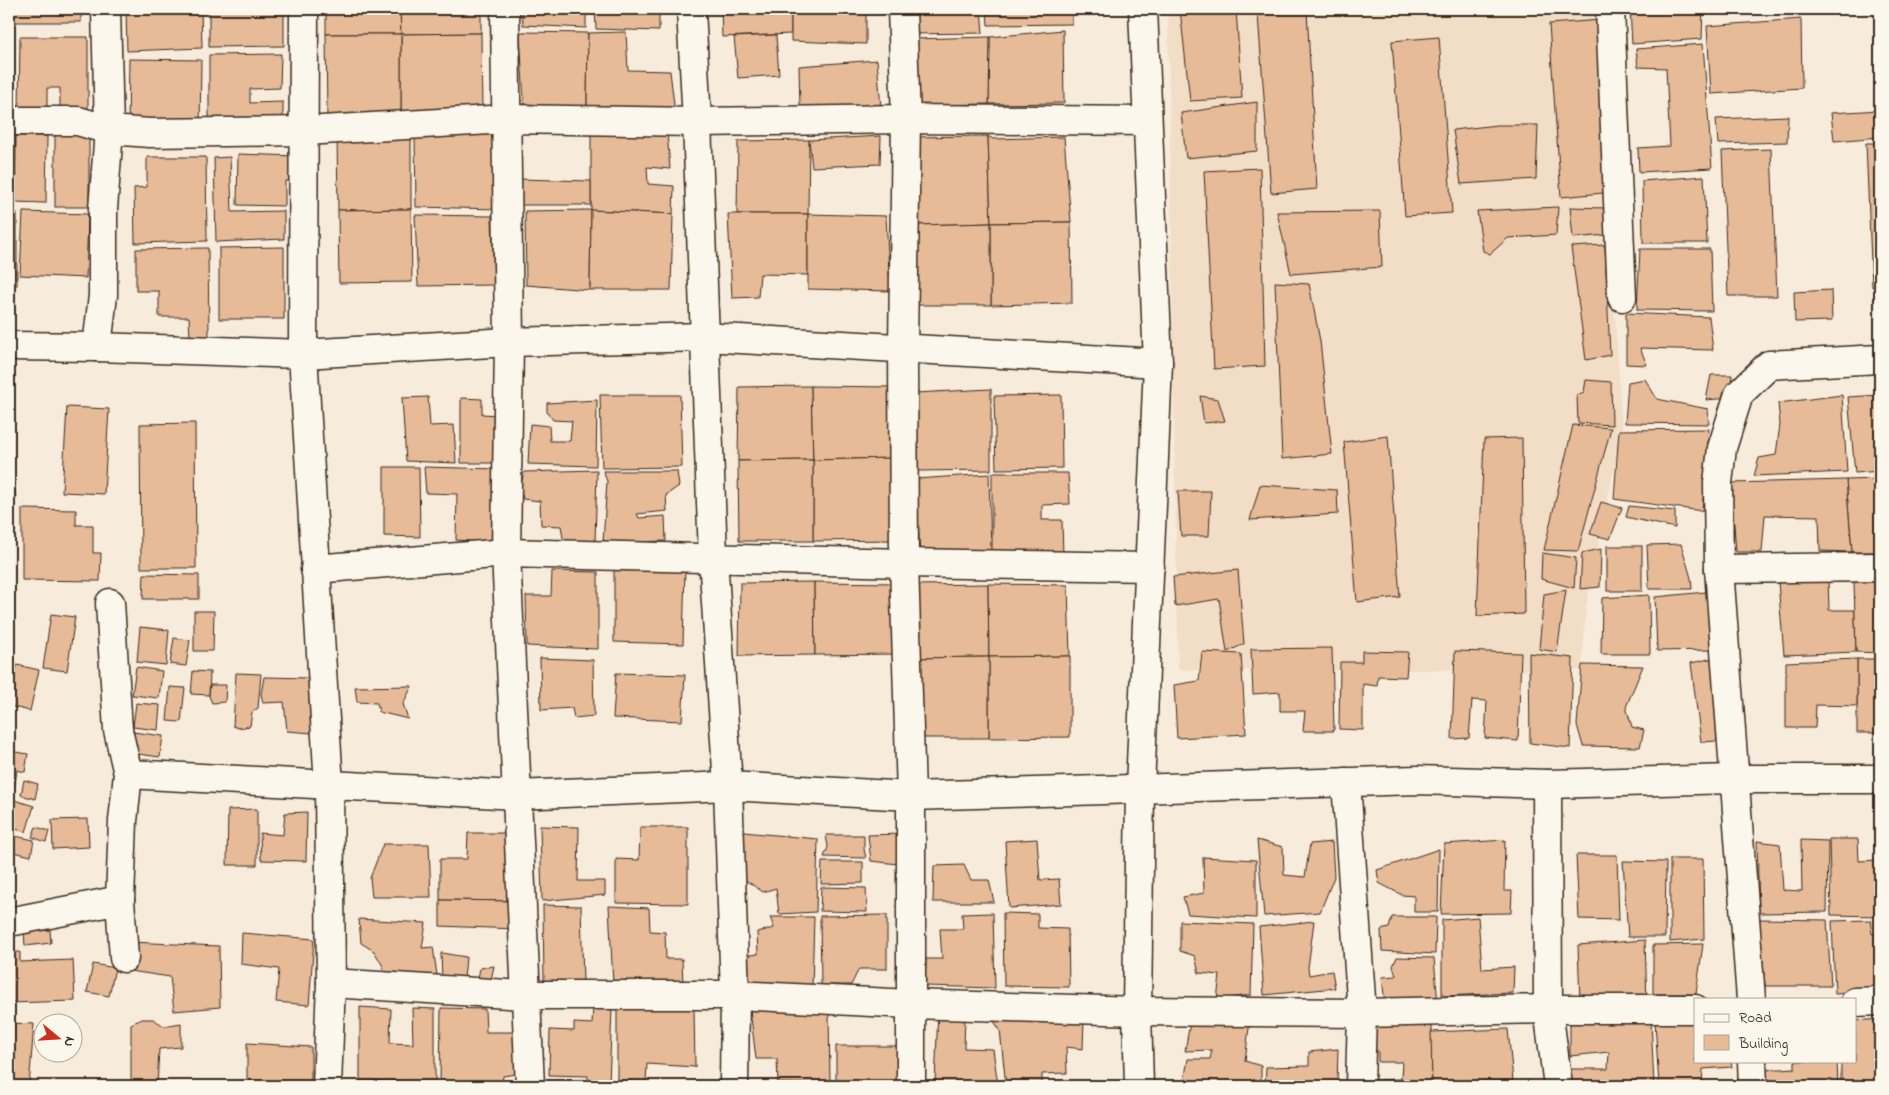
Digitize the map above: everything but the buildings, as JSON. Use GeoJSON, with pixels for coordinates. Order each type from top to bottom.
{"type":"FeatureCollection","features":[{"type":"Feature","properties":{"kind":"street"},"geometry":{"type":"LineString","coordinates":[[97,347],[103,295],[103,209],[109,130],[106,9]]}},
{"type":"Feature","properties":{"kind":"street"},"geometry":{"type":"LineString","coordinates":[[304,9],[303,354],[329,786],[330,983],[327,1086]]}},
{"type":"Feature","properties":{"kind":"street"},"geometry":{"type":"LineString","coordinates":[[504,9],[509,342],[506,553],[524,994],[530,1086]]}},
{"type":"Feature","properties":{"kind":"street"},"geometry":{"type":"LineString","coordinates":[[690,9],[697,122],[713,557],[728,786],[735,995],[734,1086]]}},
{"type":"Feature","properties":{"kind":"street"},"geometry":{"type":"LineString","coordinates":[[902,9],[906,119],[903,348],[904,563],[911,796],[911,1086]]}},
{"type":"Feature","properties":{"kind":"street"},"geometry":{"type":"LineString","coordinates":[[1139,1086],[1137,1011],[1140,788],[1158,364],[1143,9]]}},
{"type":"Feature","properties":{"kind":"street"},"geometry":{"type":"LineString","coordinates":[[1610,9],[1622,297]]}},
{"type":"Feature","properties":{"kind":"street"},"geometry":{"type":"LineString","coordinates":[[9,121],[78,121],[109,130],[150,133],[305,131],[507,119],[697,122],[906,119],[1147,121]]}},
{"type":"Feature","properties":{"kind":"street"},"geometry":{"type":"LineString","coordinates":[[9,346],[303,354],[509,342],[705,337],[1158,364]]}},
{"type":"Feature","properties":{"kind":"street"},"geometry":{"type":"LineString","coordinates":[[1751,998],[1719,569],[1718,483],[1722,448],[1739,394],[1769,365],[1880,359]]}},
{"type":"Feature","properties":{"kind":"street"},"geometry":{"type":"LineString","coordinates":[[315,569],[506,553],[1150,567]]}},
{"type":"Feature","properties":{"kind":"street"},"geometry":{"type":"LineString","coordinates":[[1719,569],[1880,567]]}},
{"type":"Feature","properties":{"kind":"street"},"geometry":{"type":"LineString","coordinates":[[110,603],[118,730],[128,774],[123,821],[120,900],[124,958]]}},
{"type":"Feature","properties":{"kind":"street"},"geometry":{"type":"LineString","coordinates":[[128,774],[517,795],[728,786],[911,796],[1417,780],[1547,784],[1734,779],[1880,779]]}},
{"type":"Feature","properties":{"kind":"street"},"geometry":{"type":"LineString","coordinates":[[1346,782],[1362,1014],[1360,1086]]}},
{"type":"Feature","properties":{"kind":"street"},"geometry":{"type":"LineString","coordinates":[[1547,784],[1548,1009],[1558,1086]]}},
{"type":"Feature","properties":{"kind":"street"},"geometry":{"type":"LineString","coordinates":[[9,922],[120,900]]}},
{"type":"Feature","properties":{"kind":"street"},"geometry":{"type":"LineString","coordinates":[[330,983],[524,994],[735,995],[910,1004],[1137,1011],[1362,1014],[1548,1009],[1694,1009]]}},
{"type":"Feature","properties":{"kind":"street"},"geometry":{"type":"LineString","coordinates":[[1856,1002],[1880,1001]]}},
{"type":"Feature","properties":{"kind":"street"},"geometry":{"type":"LineString","coordinates":[[1752,1062],[1752,1086]]}},
{"type":"Feature","properties":{"kind":"shaded area"},"geometry":{"type":"Polygon","coordinates":[[[1168,9],[1596,9],[1622,428],[1586,606],[1582,670],[1178,670],[1168,9]]]}}]}
